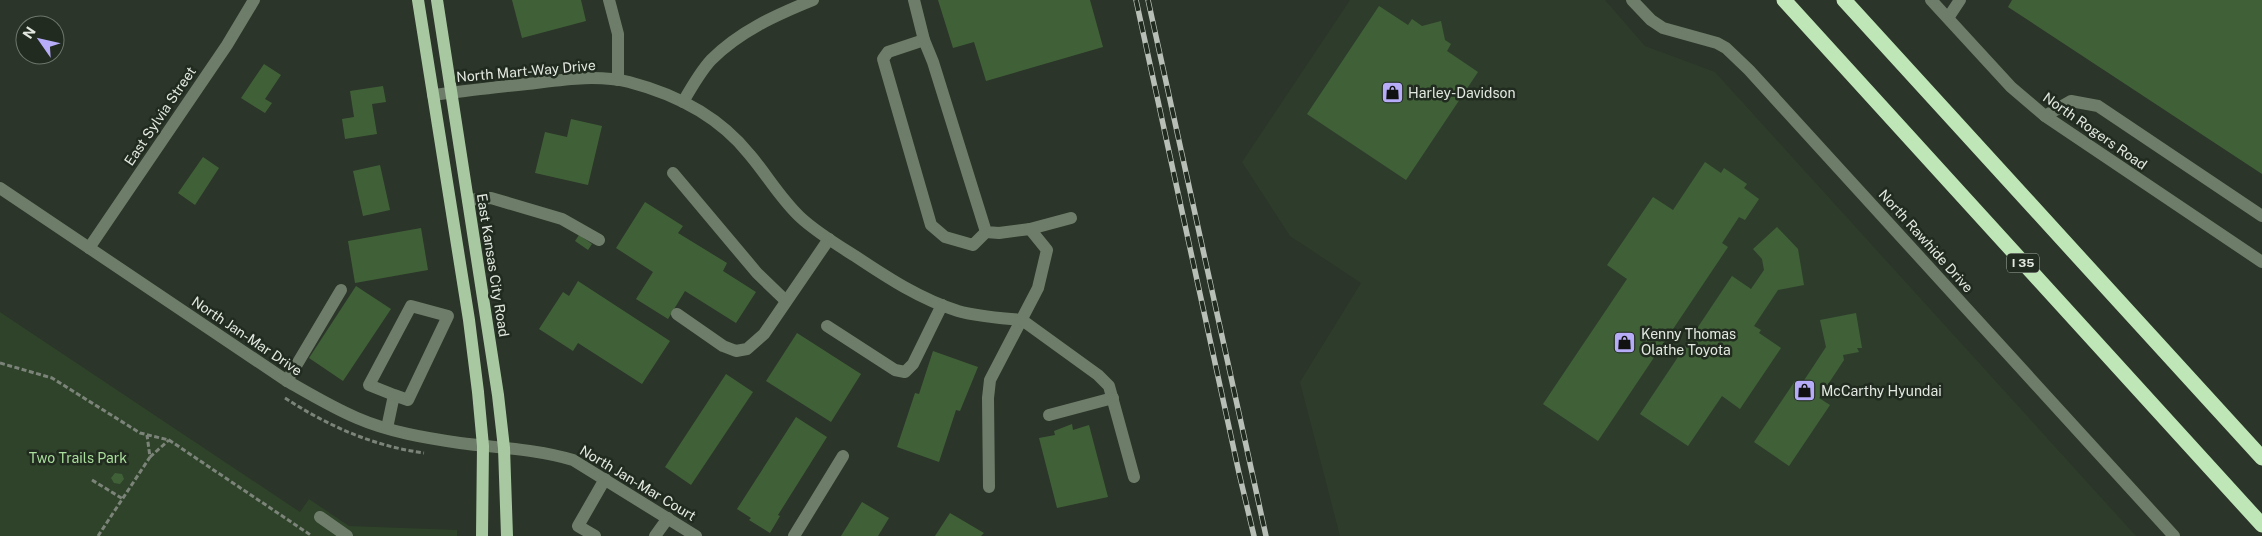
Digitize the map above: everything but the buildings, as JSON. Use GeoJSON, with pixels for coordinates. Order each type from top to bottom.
{"type":"FeatureCollection","features":[{"type":"Feature","properties":{"kind":"highway","name":"I 35"},"geometry":{"type":"LineString","coordinates":[[1784,0],[2262,525]]}},
{"type":"Feature","properties":{"kind":"highway"},"geometry":{"type":"LineString","coordinates":[[1844,0],[2262,458]]}},
{"type":"Feature","properties":{"kind":"main road"},"geometry":{"type":"LineString","coordinates":[[418,0],[468,313],[483,446],[482,536]]}},
{"type":"Feature","properties":{"kind":"main road","name":"East Kansas City Road"},"geometry":{"type":"LineString","coordinates":[[437,0],[504,448],[507,536]]}},
{"type":"Feature","properties":{"kind":"street","name":"East Sylvia Street"},"geometry":{"type":"LineString","coordinates":[[89,248],[227,45],[254,0]]}},
{"type":"Feature","properties":{"kind":"street"},"geometry":{"type":"LineString","coordinates":[[609,0],[618,34],[618,80]]}},
{"type":"Feature","properties":{"kind":"street"},"geometry":{"type":"LineString","coordinates":[[683,102],[710,62],[727,46],[766,20],[814,0]]}},
{"type":"Feature","properties":{"kind":"street"},"geometry":{"type":"LineString","coordinates":[[914,0],[924,40],[933,62],[986,232]]}},
{"type":"Feature","properties":{"kind":"street","name":"North Rawhide Drive"},"geometry":{"type":"LineString","coordinates":[[1632,0],[1651,20],[1663,28],[1717,43],[1726,48],[2174,536]]}},
{"type":"Feature","properties":{"kind":"street","name":"North Rogers Road"},"geometry":{"type":"LineString","coordinates":[[1931,0],[2011,87],[2045,116],[2262,262]]}},
{"type":"Feature","properties":{"kind":"street"},"geometry":{"type":"LineString","coordinates":[[1948,18],[1960,0]]}},
{"type":"Feature","properties":{"kind":"street"},"geometry":{"type":"LineString","coordinates":[[924,40],[888,52],[883,60],[931,225],[945,237],[973,245],[986,232],[999,233],[1030,229],[1071,218]]}},
{"type":"Feature","properties":{"kind":"street","name":"North Mart-Way Drive"},"geometry":{"type":"LineString","coordinates":[[433,95],[599,77],[656,90],[683,102],[709,118],[738,141],[799,216],[829,239],[894,281],[960,312],[1022,320]]}},
{"type":"Feature","properties":{"kind":"street"},"geometry":{"type":"LineString","coordinates":[[2045,116],[2071,101],[2098,106],[2262,216]]}},
{"type":"Feature","properties":{"kind":"street"},"geometry":{"type":"LineString","coordinates":[[673,174],[757,273],[786,301]]}},
{"type":"Feature","properties":{"kind":"street","name":"North Jan-Mar Drive"},"geometry":{"type":"LineString","coordinates":[[0,188],[287,381],[334,408],[387,428],[483,446],[504,448]]}},
{"type":"Feature","properties":{"kind":"street"},"geometry":{"type":"LineString","coordinates":[[468,200],[491,198],[562,219],[599,240]]}},
{"type":"Feature","properties":{"kind":"street"},"geometry":{"type":"LineString","coordinates":[[989,487],[990,380],[1038,288],[1047,250],[1030,229]]}},
{"type":"Feature","properties":{"kind":"street"},"geometry":{"type":"LineString","coordinates":[[677,314],[723,346],[736,350],[748,349],[764,334],[829,239]]}},
{"type":"Feature","properties":{"kind":"street"},"geometry":{"type":"LineString","coordinates":[[287,381],[341,290]]}},
{"type":"Feature","properties":{"kind":"street"},"geometry":{"type":"LineString","coordinates":[[827,326],[895,370],[905,372],[913,364],[942,305]]}},
{"type":"Feature","properties":{"kind":"street"},"geometry":{"type":"LineString","coordinates":[[448,316],[408,400],[369,385],[411,306],[448,316],[468,313]]}},
{"type":"Feature","properties":{"kind":"street"},"geometry":{"type":"LineString","coordinates":[[1022,320],[1098,375],[1109,386],[1134,477]]}},
{"type":"Feature","properties":{"kind":"street"},"geometry":{"type":"LineString","coordinates":[[387,428],[394,395]]}},
{"type":"Feature","properties":{"kind":"street"},"geometry":{"type":"LineString","coordinates":[[1049,415],[1113,398]]}},
{"type":"Feature","properties":{"kind":"street","name":"North Jan-Mar Court"},"geometry":{"type":"LineString","coordinates":[[504,448],[551,453],[573,460],[696,536]]}},
{"type":"Feature","properties":{"kind":"street"},"geometry":{"type":"LineString","coordinates":[[794,536],[843,456]]}},
{"type":"Feature","properties":{"kind":"street"},"geometry":{"type":"LineString","coordinates":[[595,536],[578,526],[605,479]]}},
{"type":"Feature","properties":{"kind":"street"},"geometry":{"type":"LineString","coordinates":[[320,517],[347,536]]}},
{"type":"Feature","properties":{"kind":"street"},"geometry":{"type":"LineString","coordinates":[[655,536],[668,518]]}},
{"type":"Feature","properties":{"kind":"path"},"geometry":{"type":"LineString","coordinates":[[0,363],[52,378],[147,435],[169,440],[312,536]]}},
{"type":"Feature","properties":{"kind":"path"},"geometry":{"type":"LineString","coordinates":[[147,435],[150,457]]}},
{"type":"Feature","properties":{"kind":"path"},"geometry":{"type":"LineString","coordinates":[[98,536],[150,457],[169,440]]}},
{"type":"Feature","properties":{"kind":"path"},"geometry":{"type":"LineString","coordinates":[[92,480],[123,499]]}},
{"type":"Feature","properties":{"kind":"shaded area"},"geometry":{"type":"Polygon","coordinates":[[[1350,0],[1605,0],[1645,46],[1715,72],[2136,536],[1340,536],[1300,382],[1361,283],[1290,236],[1242,162],[1350,0]]]}},
{"type":"Feature","properties":{"kind":"green space","name":"Two Trails Park"},"geometry":{"type":"Polygon","coordinates":[[[0,312],[300,512],[309,499],[349,526],[457,530],[457,536],[0,536],[0,312]]]}},
{"type":"Feature","properties":{"kind":"railway"},"geometry":{"type":"LineString","coordinates":[[1136,0],[1254,536]]}},
{"type":"Feature","properties":{"kind":"railway"},"geometry":{"type":"LineString","coordinates":[[1148,0],[1266,536]]}},
{"type":"Feature","properties":{"kind":"place","name":"Harley-Davidson"},"geometry":{"type":"Point","coordinates":[1392,93]}},
{"type":"Feature","properties":{"kind":"place","name":"Kenny Thomas Olathe Toyota"},"geometry":{"type":"Point","coordinates":[1625,342]}},
{"type":"Feature","properties":{"kind":"place","name":"McCarthy Hyundai"},"geometry":{"type":"Point","coordinates":[1805,391]}}]}
